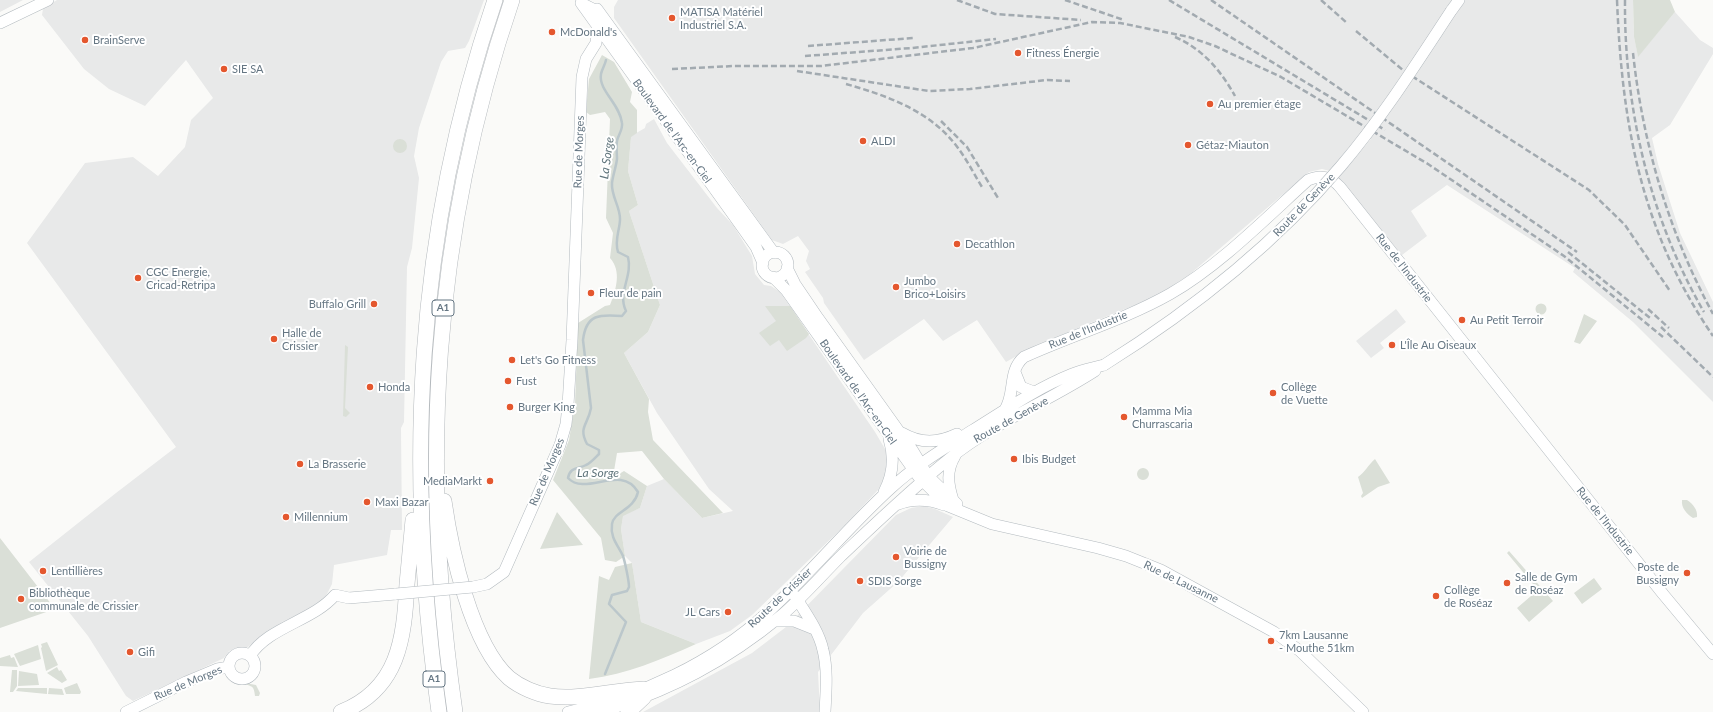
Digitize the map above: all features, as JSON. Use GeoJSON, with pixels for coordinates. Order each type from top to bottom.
{"type":"FeatureCollection","features":[{"type":"Feature","properties":{"kind":"highway","name":"A1"},"geometry":{"type":"LineString","coordinates":[[439,712],[430,646],[421,533],[420,439],[424,340],[437,237],[456,135],[477,55],[494,0]]}},
{"type":"Feature","properties":{"kind":"highway","name":"A1"},"geometry":{"type":"LineString","coordinates":[[455,712],[440,578],[436,514],[435,444],[440,341],[453,238],[470,146],[493,60],[512,0]]}},
{"type":"Feature","properties":{"kind":"highway"},"geometry":{"type":"LineString","coordinates":[[341,712],[366,697],[381,683],[392,666],[401,642],[405,624],[420,439]]}},
{"type":"Feature","properties":{"kind":"highway"},"geometry":{"type":"LineString","coordinates":[[435,444],[447,519],[465,595],[487,648],[501,670],[520,685],[539,694],[551,696],[583,696],[620,689],[644,693]]}},
{"type":"Feature","properties":{"kind":"highway"},"geometry":{"type":"LineString","coordinates":[[430,646],[433,712]]}},
{"type":"Feature","properties":{"kind":"highway"},"geometry":{"type":"LineString","coordinates":[[628,712],[644,693]]}},
{"type":"Feature","properties":{"kind":"main road"},"geometry":{"type":"LineString","coordinates":[[0,22],[48,0]]}},
{"type":"Feature","properties":{"kind":"main road","name":"Route de Genève"},"geometry":{"type":"LineString","coordinates":[[925,478],[960,449],[1000,424],[1073,386],[1159,329],[1203,297],[1274,237],[1314,196],[1370,130],[1459,0]]}},
{"type":"Feature","properties":{"kind":"main road","name":"Boulevard de l'Arc-en-Ciel"},"geometry":{"type":"LineString","coordinates":[[583,1],[599,12],[774,253]]}},
{"type":"Feature","properties":{"kind":"main road","name":"Boulevard de l'Arc-en-Ciel"},"geometry":{"type":"LineString","coordinates":[[583,1],[597,26]]}},
{"type":"Feature","properties":{"kind":"main road","name":"Rue de Morges"},"geometry":{"type":"LineString","coordinates":[[250,656],[263,643],[323,607],[335,595],[349,598],[473,587],[487,584],[504,572],[564,434],[568,405],[572,340],[582,77],[586,59],[601,41],[597,26],[599,12]]}},
{"type":"Feature","properties":{"kind":"main road"},"geometry":{"type":"LineString","coordinates":[[601,41],[622,45]]}},
{"type":"Feature","properties":{"kind":"main road","name":"Boulevard de l'Arc-en-Ciel"},"geometry":{"type":"LineString","coordinates":[[601,41],[739,223],[756,247],[763,263]]}},
{"type":"Feature","properties":{"kind":"main road","name":"Rue de l'Industrie"},"geometry":{"type":"LineString","coordinates":[[999,414],[1010,398],[1015,372],[1018,364],[1024,357],[1135,311],[1171,293],[1219,258],[1308,180],[1322,176],[1328,178],[1340,187],[1663,594],[1713,654]]}},
{"type":"Feature","properties":{"kind":"main road"},"geometry":{"type":"LineString","coordinates":[[774,253],[784,256],[788,262],[787,268],[782,276],[772,277],[765,272],[763,263],[766,256],[774,253]]}},
{"type":"Feature","properties":{"kind":"main road","name":"Boulevard de l'Arc-en-Ciel"},"geometry":{"type":"LineString","coordinates":[[787,268],[818,318],[900,432],[917,466]]}},
{"type":"Feature","properties":{"kind":"main road","name":"Boulevard de l'Arc-en-Ciel"},"geometry":{"type":"LineString","coordinates":[[772,277],[786,290],[887,434],[917,466]]}},
{"type":"Feature","properties":{"kind":"main road","name":"Route de Genève"},"geometry":{"type":"LineString","coordinates":[[917,466],[1034,392],[1072,374],[1104,365]]}},
{"type":"Feature","properties":{"kind":"main road"},"geometry":{"type":"LineString","coordinates":[[1015,372],[1022,387],[1034,392]]}},
{"type":"Feature","properties":{"kind":"main road"},"geometry":{"type":"LineString","coordinates":[[900,432],[917,440],[936,442],[951,437],[999,414]]}},
{"type":"Feature","properties":{"kind":"main road"},"geometry":{"type":"LineString","coordinates":[[882,496],[892,470],[892,452],[887,434]]}},
{"type":"Feature","properties":{"kind":"main road"},"geometry":{"type":"LineString","coordinates":[[893,507],[916,500],[951,504],[948,476],[952,461],[960,449]]}},
{"type":"Feature","properties":{"kind":"main road","name":"Rue de Lausanne"},"geometry":{"type":"LineString","coordinates":[[917,466],[925,478],[951,504],[966,514],[1002,527],[1126,556],[1161,570],[1274,632],[1300,651],[1363,712]]}},
{"type":"Feature","properties":{"kind":"main road","name":"Route de Crissier"},"geometry":{"type":"LineString","coordinates":[[601,712],[644,693],[686,669],[724,646],[759,620],[791,590],[882,496],[917,466]]}},
{"type":"Feature","properties":{"kind":"main road","name":"Route de Crissier"},"geometry":{"type":"LineString","coordinates":[[568,712],[589,710],[691,677],[738,648],[798,601],[893,507],[925,478]]}},
{"type":"Feature","properties":{"kind":"main road"},"geometry":{"type":"LineString","coordinates":[[791,590],[814,629],[823,649],[826,664],[826,712]]}},
{"type":"Feature","properties":{"kind":"main road"},"geometry":{"type":"LineString","coordinates":[[774,621],[794,621],[814,629]]}},
{"type":"Feature","properties":{"kind":"main road"},"geometry":{"type":"LineString","coordinates":[[243,653],[250,656],[255,667],[252,674],[246,678],[235,677],[228,667],[230,660],[236,654],[243,653]]}},
{"type":"Feature","properties":{"kind":"main road","name":"Rue de Morges"},"geometry":{"type":"LineString","coordinates":[[134,709],[217,669],[228,667]]}},
{"type":"Feature","properties":{"kind":"shaded area"},"geometry":{"type":"Polygon","coordinates":[[[0,0],[23,0],[0,12],[0,0]]]}},
{"type":"Feature","properties":{"kind":"shaded area"},"geometry":{"type":"Polygon","coordinates":[[[57,0],[484,0],[465,48],[448,51],[441,62],[419,128],[414,156],[419,178],[412,248],[407,267],[404,422],[401,428],[402,530],[391,530],[387,555],[334,565],[332,584],[324,600],[306,611],[282,622],[245,649],[237,648],[229,651],[224,658],[133,701],[126,696],[88,636],[29,562],[176,447],[27,243],[85,163],[133,157],[158,176],[185,147],[191,120],[213,98],[186,60],[145,106],[109,89],[84,69],[42,15],[43,9],[57,0]]]}},
{"type":"Feature","properties":{"kind":"shaded area"},"geometry":{"type":"Polygon","coordinates":[[[618,0],[1633,0],[1634,37],[1638,56],[1675,12],[1700,40],[1713,48],[1713,54],[1670,125],[1652,138],[1658,164],[1680,233],[1713,302],[1713,402],[1633,322],[1573,272],[1575,268],[1447,185],[1411,211],[1427,236],[1402,255],[1338,178],[1371,139],[1359,135],[1330,171],[1322,169],[1309,172],[1189,275],[1163,293],[1036,345],[1006,362],[977,320],[943,341],[924,319],[864,360],[824,303],[823,298],[805,272],[810,269],[806,261],[809,251],[798,236],[783,244],[772,240],[614,18],[614,7],[618,0]]]}},
{"type":"Feature","properties":{"kind":"shaded area"},"geometry":{"type":"Polygon","coordinates":[[[1633,0],[1670,0],[1675,12],[1638,57],[1634,37],[1633,0]]]}},
{"type":"Feature","properties":{"kind":"shaded area"},"geometry":{"type":"Polygon","coordinates":[[[602,55],[614,62],[632,92],[630,102],[637,110],[637,133],[631,137],[628,171],[638,205],[629,211],[660,305],[648,332],[624,353],[649,399],[648,412],[653,440],[723,513],[702,518],[664,479],[642,451],[617,453],[614,471],[619,474],[624,471],[647,486],[640,508],[623,516],[621,529],[625,556],[616,562],[605,560],[601,538],[553,480],[569,440],[575,404],[578,323],[605,306],[610,305],[617,281],[616,269],[610,258],[613,233],[606,218],[610,119],[605,112],[590,115],[586,112],[589,79],[602,55]]]}},
{"type":"Feature","properties":{"kind":"shaded area"},"geometry":{"type":"Polygon","coordinates":[[[654,119],[667,143],[717,208],[733,225],[752,256],[755,274],[764,285],[771,286],[780,292],[875,432],[888,454],[887,474],[878,490],[842,528],[752,615],[730,631],[696,644],[641,622],[632,563],[625,556],[621,529],[623,515],[640,508],[647,486],[664,479],[702,518],[733,511],[709,489],[657,413],[624,353],[648,332],[660,305],[629,211],[638,205],[628,171],[631,136],[645,128],[646,124],[654,119]]]}},
{"type":"Feature","properties":{"kind":"shaded area"},"geometry":{"type":"Polygon","coordinates":[[[397,139],[403,139],[407,143],[407,149],[403,153],[397,153],[393,149],[393,143],[397,139]]]}},
{"type":"Feature","properties":{"kind":"shaded area"},"geometry":{"type":"Polygon","coordinates":[[[1539,304],[1543,304],[1545,305],[1545,313],[1539,314],[1536,311],[1536,307],[1539,304]]]}},
{"type":"Feature","properties":{"kind":"shaded area"},"geometry":{"type":"Polygon","coordinates":[[[765,306],[790,306],[809,334],[806,338],[787,351],[779,340],[770,346],[759,333],[776,321],[765,306]]]}},
{"type":"Feature","properties":{"kind":"shaded area"},"geometry":{"type":"Polygon","coordinates":[[[1396,309],[1406,322],[1380,343],[1384,348],[1371,358],[1356,341],[1396,309]]]}},
{"type":"Feature","properties":{"kind":"shaded area"},"geometry":{"type":"Polygon","coordinates":[[[1584,314],[1597,321],[1580,344],[1574,342],[1584,314]]]}},
{"type":"Feature","properties":{"kind":"shaded area"},"geometry":{"type":"Polygon","coordinates":[[[345,345],[348,347],[345,408],[350,413],[346,417],[343,416],[345,345]]]}},
{"type":"Feature","properties":{"kind":"shaded area"},"geometry":{"type":"Polygon","coordinates":[[[1375,459],[1390,483],[1378,487],[1362,498],[1361,496],[1363,493],[1358,477],[1375,459]]]}},
{"type":"Feature","properties":{"kind":"shaded area"},"geometry":{"type":"Polygon","coordinates":[[[1143,468],[1147,470],[1149,474],[1147,478],[1143,480],[1139,478],[1137,474],[1139,470],[1143,468]]]}},
{"type":"Feature","properties":{"kind":"shaded area"},"geometry":{"type":"Polygon","coordinates":[[[1682,500],[1687,500],[1693,505],[1697,512],[1697,517],[1693,518],[1687,513],[1682,506],[1682,500]]]}},
{"type":"Feature","properties":{"kind":"shaded area"},"geometry":{"type":"Polygon","coordinates":[[[924,506],[953,517],[898,582],[863,613],[818,672],[820,712],[643,712],[752,653],[786,627],[896,515],[911,508],[924,506]]]}},
{"type":"Feature","properties":{"kind":"shaded area"},"geometry":{"type":"Polygon","coordinates":[[[557,512],[583,545],[540,549],[557,512]]]}},
{"type":"Feature","properties":{"kind":"shaded area"},"geometry":{"type":"Polygon","coordinates":[[[0,538],[55,609],[0,628],[0,538]]]}},
{"type":"Feature","properties":{"kind":"shaded area"},"geometry":{"type":"Polygon","coordinates":[[[1509,551],[1553,601],[1529,622],[1517,608],[1538,590],[1507,553],[1509,551]]]}},
{"type":"Feature","properties":{"kind":"shaded area"},"geometry":{"type":"Polygon","coordinates":[[[632,563],[641,622],[696,644],[630,670],[589,679],[599,576],[609,580],[615,567],[632,563]]]}},
{"type":"Feature","properties":{"kind":"shaded area"},"geometry":{"type":"Polygon","coordinates":[[[1594,578],[1602,589],[1582,604],[1574,593],[1594,578]]]}},
{"type":"Feature","properties":{"kind":"shaded area"},"geometry":{"type":"Polygon","coordinates":[[[47,642],[58,665],[46,671],[41,644],[47,642]]]}},
{"type":"Feature","properties":{"kind":"shaded area"},"geometry":{"type":"Polygon","coordinates":[[[38,645],[41,659],[20,666],[14,654],[38,645]]]}},
{"type":"Feature","properties":{"kind":"shaded area"},"geometry":{"type":"Polygon","coordinates":[[[10,655],[11,658],[14,657],[18,667],[0,666],[0,658],[10,655]]]}},
{"type":"Feature","properties":{"kind":"shaded area"},"geometry":{"type":"Polygon","coordinates":[[[57,667],[59,671],[61,670],[67,680],[62,683],[47,673],[57,667]]]}},
{"type":"Feature","properties":{"kind":"shaded area"},"geometry":{"type":"Polygon","coordinates":[[[12,670],[17,670],[17,686],[13,692],[10,692],[12,670]]]}},
{"type":"Feature","properties":{"kind":"shaded area"},"geometry":{"type":"Polygon","coordinates":[[[19,671],[37,674],[39,685],[18,686],[19,671]]]}},
{"type":"Feature","properties":{"kind":"shaded area"},"geometry":{"type":"Polygon","coordinates":[[[77,683],[81,692],[80,694],[66,694],[64,688],[77,683]]]}},
{"type":"Feature","properties":{"kind":"shaded area"},"geometry":{"type":"Polygon","coordinates":[[[245,683],[256,685],[260,693],[259,696],[255,696],[253,687],[245,683]]]}},
{"type":"Feature","properties":{"kind":"shaded area"},"geometry":{"type":"Polygon","coordinates":[[[18,688],[47,688],[47,694],[16,691],[18,688]]]}},
{"type":"Feature","properties":{"kind":"shaded area"},"geometry":{"type":"Polygon","coordinates":[[[49,688],[62,689],[64,695],[48,694],[49,688]]]}},
{"type":"Feature","properties":{"kind":"waterway","name":"La Sorge"},"geometry":{"type":"LineString","coordinates":[[605,674],[626,622],[609,604],[612,595],[627,591],[629,587],[624,559],[613,537],[612,524],[616,516],[633,503],[638,492],[631,484],[622,480],[584,484],[575,483],[568,478],[572,470],[588,464],[599,454],[599,450],[587,444],[583,434],[584,426],[590,414],[591,408],[583,340],[587,325],[595,318],[607,315],[622,316],[626,311],[623,298],[629,271],[629,264],[628,257],[618,252],[617,248],[620,214],[612,188],[612,180],[617,159],[617,141],[622,128],[622,123],[620,116],[601,80],[601,72],[606,60]]}},
{"type":"Feature","properties":{"kind":"railway"},"geometry":{"type":"LineString","coordinates":[[957,0],[995,14],[1081,20]]}},
{"type":"Feature","properties":{"kind":"railway"},"geometry":{"type":"LineString","coordinates":[[1065,0],[1124,20]]}},
{"type":"Feature","properties":{"kind":"railway"},"geometry":{"type":"LineString","coordinates":[[1169,0],[1385,130]]}},
{"type":"Feature","properties":{"kind":"railway"},"geometry":{"type":"LineString","coordinates":[[1211,0],[1577,252]]}},
{"type":"Feature","properties":{"kind":"railway"},"geometry":{"type":"LineString","coordinates":[[1321,0],[1347,23]]}},
{"type":"Feature","properties":{"kind":"railway"},"geometry":{"type":"LineString","coordinates":[[1617,0],[1624,90],[1640,176],[1652,217],[1668,257],[1688,297],[1713,336]]}},
{"type":"Feature","properties":{"kind":"railway"},"geometry":{"type":"LineString","coordinates":[[1625,0],[1629,81],[1635,122],[1644,162],[1655,201],[1669,239],[1685,276],[1704,312]]}},
{"type":"Feature","properties":{"kind":"railway"},"geometry":{"type":"LineString","coordinates":[[672,69],[734,66],[821,66],[973,48],[1092,22],[1120,23],[1189,37],[1215,46],[1281,77],[1428,164],[1564,256],[1663,337]]}},
{"type":"Feature","properties":{"kind":"railway"},"geometry":{"type":"LineString","coordinates":[[1356,31],[1404,71],[1589,190],[1625,225],[1670,291]]}},
{"type":"Feature","properties":{"kind":"railway"},"geometry":{"type":"LineString","coordinates":[[1175,37],[1203,54],[1224,78],[1235,96]]}},
{"type":"Feature","properties":{"kind":"railway"},"geometry":{"type":"LineString","coordinates":[[808,46],[913,38]]}},
{"type":"Feature","properties":{"kind":"railway"},"geometry":{"type":"LineString","coordinates":[[805,56],[912,48],[996,39]]}},
{"type":"Feature","properties":{"kind":"railway"},"geometry":{"type":"LineString","coordinates":[[1633,53],[1644,121],[1660,188],[1683,252],[1713,314]]}},
{"type":"Feature","properties":{"kind":"railway"},"geometry":{"type":"LineString","coordinates":[[797,71],[929,91],[970,89],[1047,80],[1070,81]]}},
{"type":"Feature","properties":{"kind":"railway"},"geometry":{"type":"LineString","coordinates":[[846,84],[893,100],[908,107],[935,124],[958,148],[982,187]]}},
{"type":"Feature","properties":{"kind":"railway"},"geometry":{"type":"LineString","coordinates":[[941,121],[967,147],[998,198]]}},
{"type":"Feature","properties":{"kind":"railway"},"geometry":{"type":"LineString","coordinates":[[1568,252],[1650,318]]}},
{"type":"Feature","properties":{"kind":"railway"},"geometry":{"type":"LineString","coordinates":[[1648,309],[1669,328]]}},
{"type":"Feature","properties":{"kind":"railway"},"geometry":{"type":"LineString","coordinates":[[1661,327],[1713,377]]}},
{"type":"Feature","properties":{"kind":"place","name":"MATISA Matériel Industriel S.A."},"geometry":{"type":"Point","coordinates":[672,18]}},
{"type":"Feature","properties":{"kind":"place","name":"McDonald's"},"geometry":{"type":"Point","coordinates":[552,32]}},
{"type":"Feature","properties":{"kind":"place","name":"BrainServe"},"geometry":{"type":"Point","coordinates":[85,40]}},
{"type":"Feature","properties":{"kind":"place","name":"Fitness Énergie"},"geometry":{"type":"Point","coordinates":[1018,53]}},
{"type":"Feature","properties":{"kind":"place","name":"SIE SA"},"geometry":{"type":"Point","coordinates":[224,69]}},
{"type":"Feature","properties":{"kind":"place","name":"Au premier étage"},"geometry":{"type":"Point","coordinates":[1210,104]}},
{"type":"Feature","properties":{"kind":"place","name":"ALDI"},"geometry":{"type":"Point","coordinates":[863,141]}},
{"type":"Feature","properties":{"kind":"place","name":"Gétaz-Miauton"},"geometry":{"type":"Point","coordinates":[1188,145]}},
{"type":"Feature","properties":{"kind":"place","name":"Decathlon"},"geometry":{"type":"Point","coordinates":[957,244]}},
{"type":"Feature","properties":{"kind":"place","name":"CGC Energie, Cricad-Retripa"},"geometry":{"type":"Point","coordinates":[138,278]}},
{"type":"Feature","properties":{"kind":"place","name":"Jumbo Brico+Loisirs"},"geometry":{"type":"Point","coordinates":[896,287]}},
{"type":"Feature","properties":{"kind":"place","name":"Fleur de pain"},"geometry":{"type":"Point","coordinates":[591,293]}},
{"type":"Feature","properties":{"kind":"place","name":"Buffalo Grill"},"geometry":{"type":"Point","coordinates":[374,304]}},
{"type":"Feature","properties":{"kind":"place","name":"Au Petit Terroir"},"geometry":{"type":"Point","coordinates":[1462,320]}},
{"type":"Feature","properties":{"kind":"place","name":"Halle de Crissier"},"geometry":{"type":"Point","coordinates":[274,339]}},
{"type":"Feature","properties":{"kind":"place","name":"L'Île Au Oiseaux"},"geometry":{"type":"Point","coordinates":[1392,345]}},
{"type":"Feature","properties":{"kind":"place","name":"Let's Go Fitness"},"geometry":{"type":"Point","coordinates":[512,360]}},
{"type":"Feature","properties":{"kind":"place","name":"Fust"},"geometry":{"type":"Point","coordinates":[508,381]}},
{"type":"Feature","properties":{"kind":"place","name":"Honda"},"geometry":{"type":"Point","coordinates":[370,387]}},
{"type":"Feature","properties":{"kind":"place","name":"Collège de Vuette"},"geometry":{"type":"Point","coordinates":[1273,393]}},
{"type":"Feature","properties":{"kind":"place","name":"Burger King"},"geometry":{"type":"Point","coordinates":[510,407]}},
{"type":"Feature","properties":{"kind":"place","name":"Mamma Mia Churrascaria"},"geometry":{"type":"Point","coordinates":[1124,417]}},
{"type":"Feature","properties":{"kind":"place","name":"Ibis Budget"},"geometry":{"type":"Point","coordinates":[1014,459]}},
{"type":"Feature","properties":{"kind":"place","name":"La Brasserie"},"geometry":{"type":"Point","coordinates":[300,464]}},
{"type":"Feature","properties":{"kind":"place","name":"MediaMarkt"},"geometry":{"type":"Point","coordinates":[490,481]}},
{"type":"Feature","properties":{"kind":"place","name":"Maxi Bazar"},"geometry":{"type":"Point","coordinates":[367,502]}},
{"type":"Feature","properties":{"kind":"place","name":"Millennium"},"geometry":{"type":"Point","coordinates":[286,517]}},
{"type":"Feature","properties":{"kind":"place","name":"Voirie de Bussigny"},"geometry":{"type":"Point","coordinates":[896,557]}},
{"type":"Feature","properties":{"kind":"place","name":"Lentillières"},"geometry":{"type":"Point","coordinates":[43,571]}},
{"type":"Feature","properties":{"kind":"place","name":"Poste de Bussigny"},"geometry":{"type":"Point","coordinates":[1687,573]}},
{"type":"Feature","properties":{"kind":"place","name":"SDIS Sorge"},"geometry":{"type":"Point","coordinates":[860,581]}},
{"type":"Feature","properties":{"kind":"place","name":"Salle de Gym de Roséaz"},"geometry":{"type":"Point","coordinates":[1507,583]}},
{"type":"Feature","properties":{"kind":"place","name":"Collège de Roséaz"},"geometry":{"type":"Point","coordinates":[1436,596]}},
{"type":"Feature","properties":{"kind":"place","name":"Bibliothèque communale de Crissier"},"geometry":{"type":"Point","coordinates":[21,599]}},
{"type":"Feature","properties":{"kind":"place","name":"JL Cars"},"geometry":{"type":"Point","coordinates":[728,612]}},
{"type":"Feature","properties":{"kind":"place","name":"7km Lausanne - Mouthe 51km"},"geometry":{"type":"Point","coordinates":[1271,641]}},
{"type":"Feature","properties":{"kind":"place","name":"Gifi"},"geometry":{"type":"Point","coordinates":[130,652]}}]}
